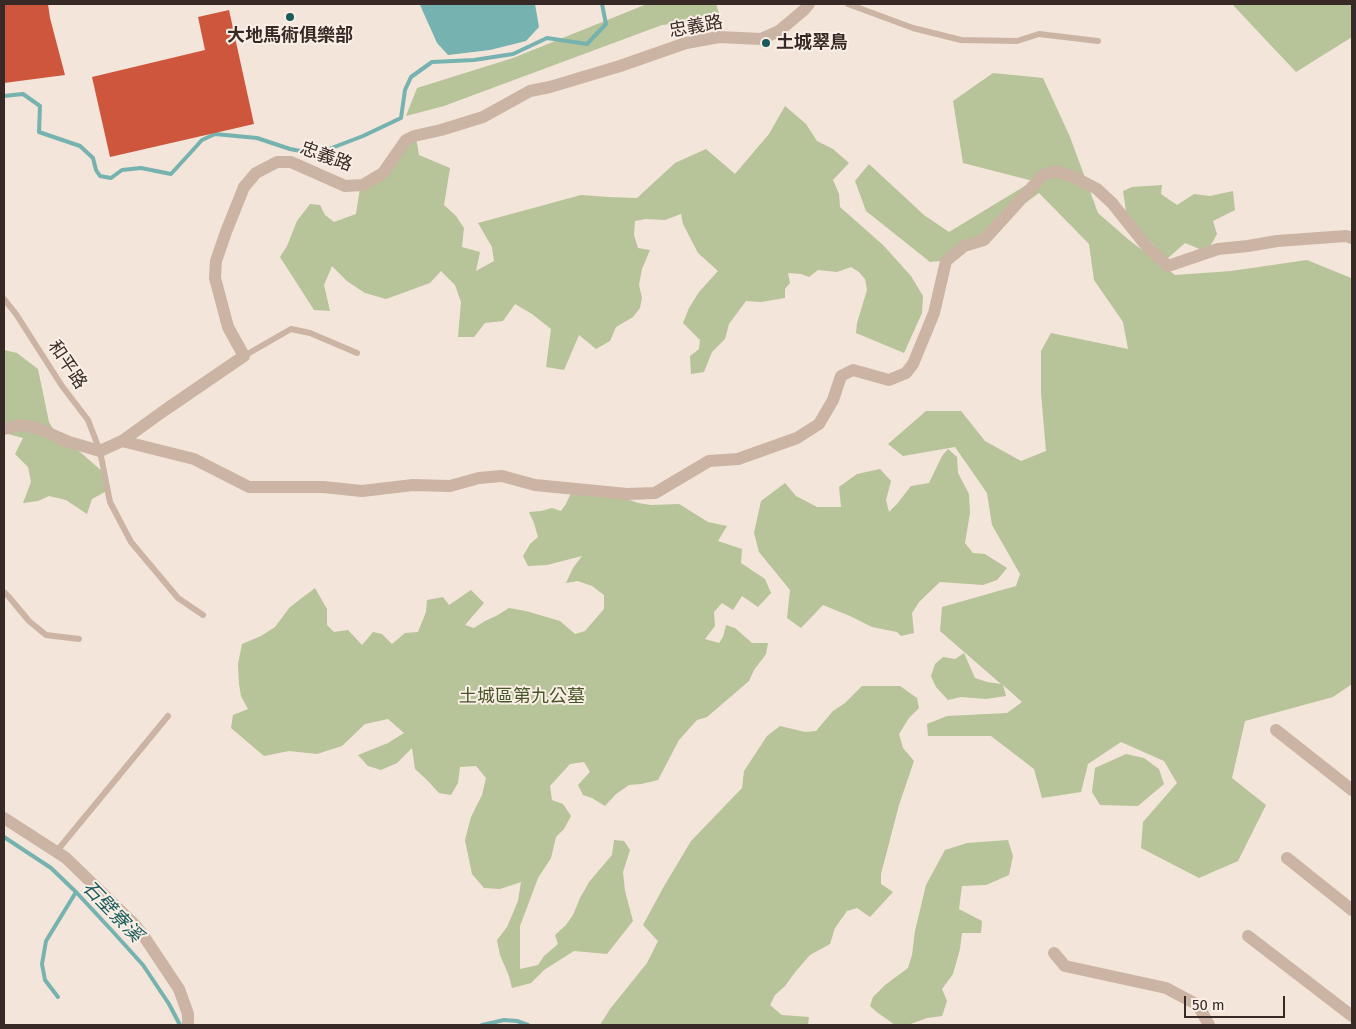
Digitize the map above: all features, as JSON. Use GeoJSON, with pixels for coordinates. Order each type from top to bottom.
{"type":"FeatureCollection","features":[{"type":"Feature","properties":{"kind":"street","name":"忠義路"},"geometry":{"type":"LineString","coordinates":[[244,356],[228,327],[215,278],[216,260],[244,187],[256,173],[276,162],[291,162],[344,186],[363,185],[383,173],[406,140],[414,136],[483,117],[530,91],[550,87],[686,43],[719,37],[761,39],[779,31],[809,4]]}},
{"type":"Feature","properties":{"kind":"street"},"geometry":{"type":"LineString","coordinates":[[122,441],[194,459],[250,487],[323,487],[362,491],[413,484],[450,486],[480,478],[502,476],[535,486],[627,494],[655,493],[709,461],[738,459],[797,438],[819,424],[832,400],[841,376],[853,370],[889,380],[906,374],[914,364],[934,313],[946,261],[964,246],[984,240],[1043,175],[1056,171],[1076,178],[1097,189],[1112,203],[1148,248],[1168,266],[1218,249],[1277,241],[1346,236],[1352,238]]}},
{"type":"Feature","properties":{"kind":"street"},"geometry":{"type":"LineString","coordinates":[[4,429],[21,425],[37,428],[69,442],[100,451],[122,441],[244,356]]}},
{"type":"Feature","properties":{"kind":"street"},"geometry":{"type":"LineString","coordinates":[[1276,730],[1352,790]]}},
{"type":"Feature","properties":{"kind":"street"},"geometry":{"type":"LineString","coordinates":[[4,818],[66,858],[143,934],[179,989],[188,1020]]}},
{"type":"Feature","properties":{"kind":"street"},"geometry":{"type":"LineString","coordinates":[[1287,858],[1352,910]]}},
{"type":"Feature","properties":{"kind":"street"},"geometry":{"type":"LineString","coordinates":[[1248,936],[1352,1016]]}},
{"type":"Feature","properties":{"kind":"street"},"geometry":{"type":"LineString","coordinates":[[1054,953],[1066,966],[1166,988],[1198,1006],[1209,1025]]}},
{"type":"Feature","properties":{"kind":"lane"},"geometry":{"type":"LineString","coordinates":[[848,4],[913,28],[961,40],[1017,41],[1039,34],[1098,41]]}},
{"type":"Feature","properties":{"kind":"lane","name":"和平路"},"geometry":{"type":"LineString","coordinates":[[4,299],[16,314],[62,386],[88,420],[100,451],[110,502],[131,542],[178,598],[202,615]]}},
{"type":"Feature","properties":{"kind":"lane"},"geometry":{"type":"LineString","coordinates":[[244,356],[291,329],[310,334],[357,352]]}},
{"type":"Feature","properties":{"kind":"lane"},"geometry":{"type":"LineString","coordinates":[[4,592],[29,622],[46,634],[79,639]]}},
{"type":"Feature","properties":{"kind":"lane"},"geometry":{"type":"LineString","coordinates":[[56,852],[168,716]]}},
{"type":"Feature","properties":{"kind":"green space"},"geometry":{"type":"Polygon","coordinates":[[[647,4],[716,4],[721,19],[662,25],[444,106],[406,116],[417,88],[513,58],[647,4]]]}},
{"type":"Feature","properties":{"kind":"green space"},"geometry":{"type":"Polygon","coordinates":[[[1232,4],[1352,4],[1352,37],[1296,72],[1232,4]]]}},
{"type":"Feature","properties":{"kind":"green space"},"geometry":{"type":"Polygon","coordinates":[[[993,73],[1043,78],[1070,137],[1098,213],[1129,240],[1175,275],[1231,271],[1307,260],[1351,278],[1352,281],[1352,684],[1333,697],[1245,721],[1232,778],[1266,805],[1238,861],[1199,878],[1141,848],[1143,822],[1177,783],[1164,761],[1121,742],[1088,764],[1081,792],[1042,798],[1034,769],[991,736],[928,736],[927,724],[947,716],[1007,713],[1022,702],[1003,685],[1006,696],[986,699],[961,697],[948,700],[936,687],[931,676],[935,664],[943,657],[955,659],[964,653],[975,678],[1001,684],[940,631],[942,607],[1016,586],[1020,574],[992,525],[987,493],[955,447],[903,456],[888,444],[926,411],[961,411],[985,441],[1021,461],[1046,451],[1041,393],[1041,351],[1051,333],[1128,349],[1123,322],[1094,280],[1089,244],[1039,193],[1000,222],[958,259],[930,262],[866,211],[855,181],[869,164],[924,215],[949,232],[1033,181],[963,163],[953,101],[993,73]]]}},
{"type":"Feature","properties":{"kind":"green space"},"geometry":{"type":"Polygon","coordinates":[[[785,106],[806,124],[817,141],[833,149],[849,163],[833,180],[839,194],[840,207],[883,245],[911,276],[923,296],[922,313],[904,353],[856,333],[857,323],[867,290],[865,279],[859,272],[851,267],[837,272],[818,270],[809,277],[788,273],[790,283],[785,289],[785,298],[761,302],[746,301],[729,324],[725,339],[712,352],[704,372],[691,374],[690,356],[699,349],[700,340],[683,323],[689,308],[699,292],[718,271],[698,253],[683,224],[681,214],[665,220],[646,219],[635,221],[634,235],[638,248],[650,250],[642,269],[639,285],[642,298],[640,308],[633,317],[616,327],[610,341],[596,349],[579,335],[564,370],[546,367],[551,329],[515,304],[503,321],[485,323],[474,337],[458,337],[461,302],[455,285],[441,271],[430,283],[386,299],[365,293],[347,281],[332,266],[324,285],[330,311],[314,310],[280,257],[287,246],[297,221],[310,204],[320,205],[325,215],[334,222],[356,214],[360,188],[416,137],[419,155],[450,168],[444,205],[456,216],[464,228],[462,247],[480,252],[476,271],[494,261],[492,247],[478,223],[581,195],[637,198],[675,163],[706,149],[735,174],[769,134],[785,106]]]}},
{"type":"Feature","properties":{"kind":"green space"},"geometry":{"type":"Polygon","coordinates":[[[1162,185],[1161,194],[1177,205],[1194,194],[1210,196],[1233,191],[1235,210],[1213,221],[1217,234],[1207,252],[1185,243],[1167,259],[1141,232],[1126,211],[1123,191],[1132,187],[1162,185]]]}},
{"type":"Feature","properties":{"kind":"green space"},"geometry":{"type":"Polygon","coordinates":[[[4,350],[17,353],[38,369],[49,422],[58,437],[80,452],[103,472],[110,489],[92,499],[87,514],[66,500],[49,496],[38,501],[23,503],[31,482],[28,467],[15,454],[23,438],[4,433],[4,350]]]}},
{"type":"Feature","properties":{"kind":"green space"},"geometry":{"type":"Polygon","coordinates":[[[948,449],[957,457],[958,473],[969,494],[970,513],[965,543],[973,553],[985,554],[1007,568],[997,580],[983,585],[940,582],[919,602],[912,613],[914,633],[901,636],[897,632],[872,627],[823,605],[801,628],[787,618],[790,590],[759,552],[754,533],[761,501],[785,483],[796,496],[817,507],[841,507],[839,487],[857,474],[880,469],[891,481],[886,500],[889,512],[911,486],[929,483],[942,456],[948,449]]]}},
{"type":"Feature","properties":{"kind":"green space","name":"土城區第九公墓"},"geometry":{"type":"Polygon","coordinates":[[[571,493],[621,497],[651,505],[679,504],[708,522],[727,526],[718,541],[742,549],[741,563],[765,579],[771,593],[758,607],[742,596],[733,610],[722,603],[714,612],[715,626],[705,639],[719,643],[723,637],[726,625],[735,628],[752,643],[768,643],[766,654],[754,670],[749,681],[707,717],[697,720],[679,740],[658,780],[629,785],[616,794],[605,806],[583,795],[578,785],[590,772],[584,762],[570,764],[550,786],[552,800],[563,804],[571,816],[564,829],[556,837],[551,858],[538,878],[520,926],[520,969],[538,965],[544,956],[558,944],[555,935],[566,925],[589,882],[612,855],[614,840],[624,841],[630,850],[623,872],[625,891],[633,921],[607,954],[574,951],[544,970],[531,983],[512,988],[500,955],[497,940],[507,927],[518,901],[521,882],[500,889],[484,888],[472,874],[465,840],[471,817],[482,795],[486,778],[476,766],[460,767],[458,783],[451,795],[439,793],[415,769],[412,748],[397,763],[381,770],[368,766],[358,755],[388,743],[404,733],[388,719],[365,724],[342,746],[317,754],[289,751],[264,756],[231,728],[233,715],[248,709],[241,696],[238,664],[242,644],[261,636],[275,627],[290,607],[315,588],[327,609],[327,625],[334,632],[348,630],[362,645],[373,632],[382,634],[392,644],[405,633],[418,632],[426,612],[427,600],[443,597],[449,605],[471,590],[484,603],[465,625],[474,628],[509,608],[560,621],[575,634],[585,631],[604,609],[604,595],[592,586],[578,581],[566,583],[573,568],[582,556],[547,565],[528,566],[523,556],[530,544],[538,537],[529,512],[552,508],[561,511],[571,493]]]}},
{"type":"Feature","properties":{"kind":"green space"},"geometry":{"type":"Polygon","coordinates":[[[862,686],[900,686],[917,698],[919,708],[909,718],[899,734],[903,748],[914,761],[899,805],[881,874],[881,884],[893,892],[870,917],[857,908],[847,911],[835,928],[830,944],[810,955],[785,986],[775,995],[770,1005],[782,1015],[809,1017],[808,1025],[600,1025],[610,1009],[647,963],[658,941],[643,925],[663,888],[691,841],[742,788],[744,771],[767,736],[780,726],[805,732],[816,731],[833,711],[845,703],[862,686]]]}},
{"type":"Feature","properties":{"kind":"green space"},"geometry":{"type":"Polygon","coordinates":[[[1126,754],[1144,758],[1159,769],[1164,784],[1138,806],[1100,805],[1092,792],[1095,768],[1126,754]]]}},
{"type":"Feature","properties":{"kind":"green space"},"geometry":{"type":"Polygon","coordinates":[[[1008,840],[1013,856],[1009,875],[986,885],[962,886],[959,909],[982,921],[981,933],[962,933],[953,974],[942,989],[947,1001],[942,1016],[927,1018],[908,1025],[895,1025],[870,1006],[873,997],[885,985],[908,968],[926,885],[945,850],[967,843],[1008,840]]]}},
{"type":"Feature","properties":{"kind":"water"},"geometry":{"type":"Polygon","coordinates":[[[420,4],[535,4],[539,27],[526,41],[490,50],[448,55],[437,43],[420,4]]]}},
{"type":"Feature","properties":{"kind":"building"},"geometry":{"type":"Polygon","coordinates":[[[4,4],[48,4],[65,75],[4,83],[4,4]]]}},
{"type":"Feature","properties":{"kind":"building"},"geometry":{"type":"Polygon","coordinates":[[[229,10],[254,124],[110,157],[92,77],[205,50],[198,17],[229,10]]]}},
{"type":"Feature","properties":{"kind":"waterway"},"geometry":{"type":"LineString","coordinates":[[4,96],[23,94],[40,106],[39,132],[80,146],[93,158],[96,170],[100,176],[111,178],[122,170],[141,168],[171,174],[202,140],[215,134],[257,138],[290,149],[316,154],[363,136],[401,118],[405,90],[411,77],[432,62],[474,60],[513,54],[547,38],[587,44],[606,24],[602,4]]}},
{"type":"Feature","properties":{"kind":"waterway","name":"石壁寮溪"},"geometry":{"type":"LineString","coordinates":[[4,837],[51,868],[76,892],[143,965],[169,1004],[180,1025]]}},
{"type":"Feature","properties":{"kind":"waterway"},"geometry":{"type":"LineString","coordinates":[[58,997],[45,980],[42,964],[46,941],[76,892]]}},
{"type":"Feature","properties":{"kind":"waterway","name":"石壁寮溪"},"geometry":{"type":"LineString","coordinates":[[482,1025],[504,1020],[517,1021],[528,1025]]}},
{"type":"Feature","properties":{"kind":"place","name":"大地馬術俱樂部"},"geometry":{"type":"Point","coordinates":[290,17]}},
{"type":"Feature","properties":{"kind":"place","name":"土城翠鳥"},"geometry":{"type":"Point","coordinates":[766,43]}}]}
